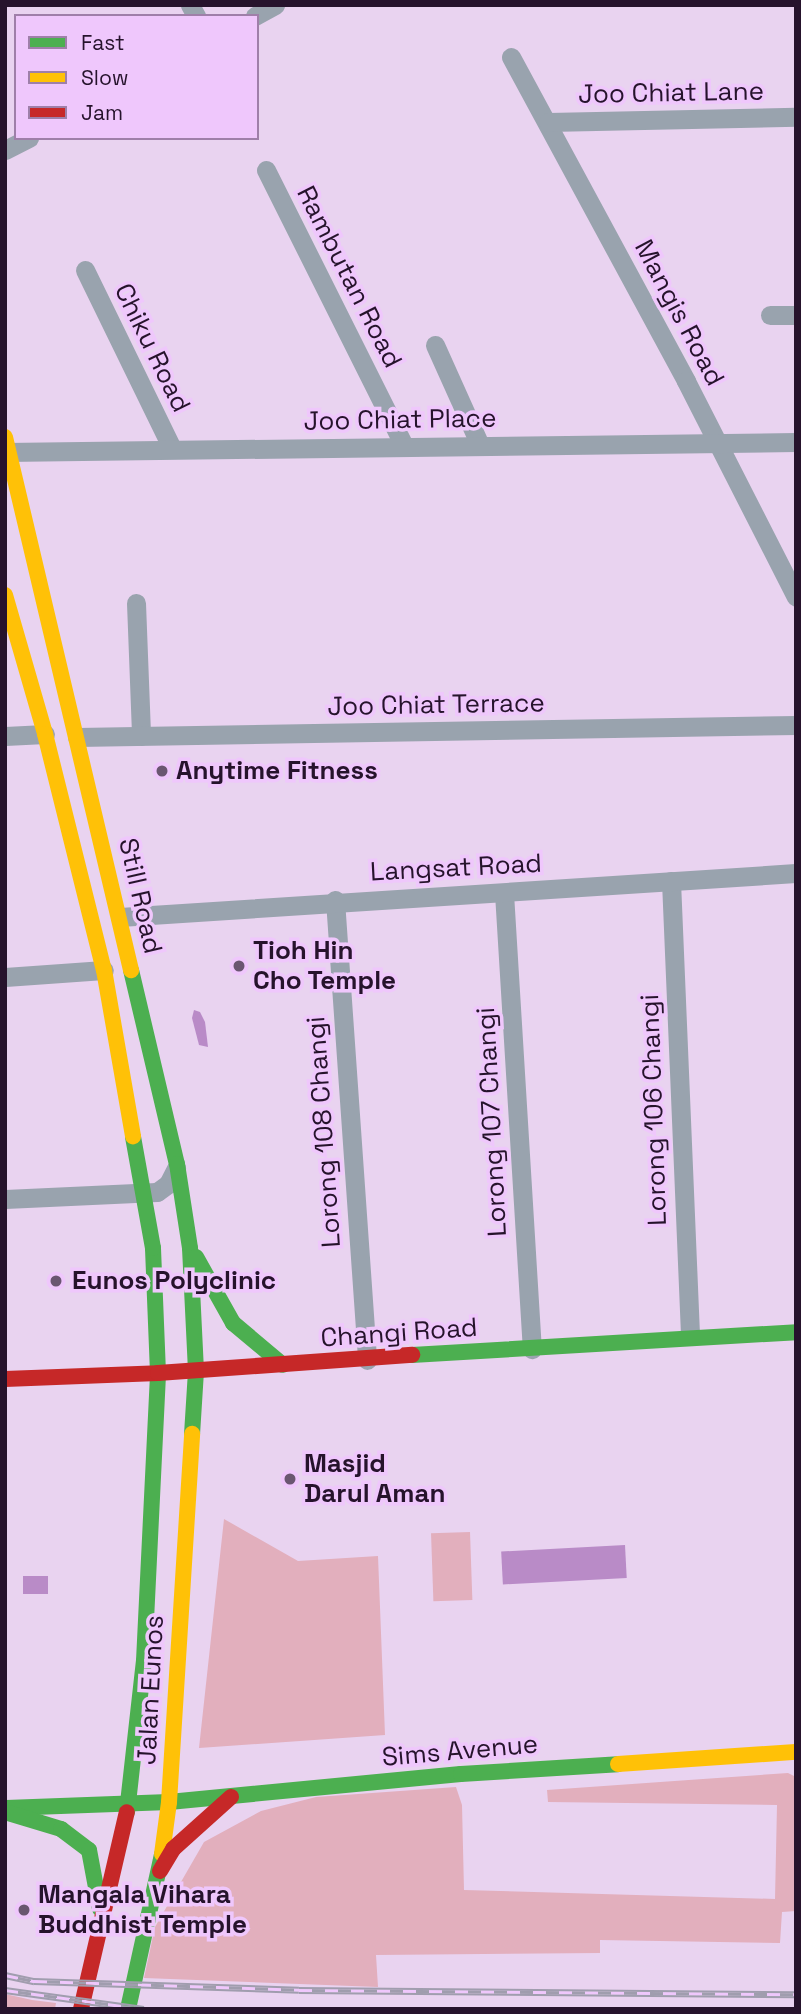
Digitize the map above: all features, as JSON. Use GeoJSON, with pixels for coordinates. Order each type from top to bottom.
{"type":"FeatureCollection","features":[{"type":"Feature","properties":{"kind":"main road","name":"Still Road"},"geometry":{"type":"LineString","coordinates":[[7,447],[177,1164],[190,1248],[196,1371]]}},
{"type":"Feature","properties":{"kind":"main road","name":"Still Road"},"geometry":{"type":"LineString","coordinates":[[5,595],[45,734],[104,970],[146,1193],[153,1248],[158,1373]]}},
{"type":"Feature","properties":{"kind":"main road"},"geometry":{"type":"LineString","coordinates":[[136,1148],[154,1153],[167,1145],[171,1137]]}},
{"type":"Feature","properties":{"kind":"main road"},"geometry":{"type":"LineString","coordinates":[[190,1248],[233,1323],[283,1365]]}},
{"type":"Feature","properties":{"kind":"main road","name":"Changi Road"},"geometry":{"type":"LineString","coordinates":[[5,1379],[196,1371],[690,1336],[796,1332]]}},
{"type":"Feature","properties":{"kind":"main road","name":"Jalan Eunos"},"geometry":{"type":"LineString","coordinates":[[128,2009],[160,1871],[169,1802],[196,1371]]}},
{"type":"Feature","properties":{"kind":"main road","name":"Jalan Eunos"},"geometry":{"type":"LineString","coordinates":[[81,2009],[103,1926],[129,1802],[150,1584],[158,1373]]}},
{"type":"Feature","properties":{"kind":"main road","name":"Sims Avenue"},"geometry":{"type":"LineString","coordinates":[[5,1810],[169,1802],[461,1774],[796,1752]]}},
{"type":"Feature","properties":{"kind":"main road"},"geometry":{"type":"LineString","coordinates":[[160,1871],[173,1849],[231,1797]]}},
{"type":"Feature","properties":{"kind":"main road"},"geometry":{"type":"LineString","coordinates":[[5,1810],[61,1829],[89,1850],[103,1926]]}},
{"type":"Feature","properties":{"kind":"street"},"geometry":{"type":"LineString","coordinates":[[259,14],[275,5]]}},
{"type":"Feature","properties":{"kind":"street","name":"Mangis Road"},"geometry":{"type":"LineString","coordinates":[[511,57],[548,122],[796,597]]}},
{"type":"Feature","properties":{"kind":"street","name":"Joo Chiat Lane"},"geometry":{"type":"LineString","coordinates":[[548,122],[796,117]]}},
{"type":"Feature","properties":{"kind":"street"},"geometry":{"type":"LineString","coordinates":[[5,150],[25,140]]}},
{"type":"Feature","properties":{"kind":"street","name":"Rambutan Road"},"geometry":{"type":"LineString","coordinates":[[266,170],[404,446]]}},
{"type":"Feature","properties":{"kind":"street","name":"Chiku Road"},"geometry":{"type":"LineString","coordinates":[[85,270],[172,448]]}},
{"type":"Feature","properties":{"kind":"street"},"geometry":{"type":"LineString","coordinates":[[770,315],[796,315]]}},
{"type":"Feature","properties":{"kind":"street"},"geometry":{"type":"LineString","coordinates":[[435,345],[480,445]]}},
{"type":"Feature","properties":{"kind":"street","name":"Joo Chiat Place"},"geometry":{"type":"LineString","coordinates":[[7,447],[172,448],[227,456],[404,446],[796,442]]}},
{"type":"Feature","properties":{"kind":"street"},"geometry":{"type":"LineString","coordinates":[[136,603],[141,736]]}},
{"type":"Feature","properties":{"kind":"street","name":"Joo Chiat Terrace"},"geometry":{"type":"LineString","coordinates":[[77,737],[796,725]]}},
{"type":"Feature","properties":{"kind":"street"},"geometry":{"type":"LineString","coordinates":[[5,736],[45,734]]}},
{"type":"Feature","properties":{"kind":"street","name":"Langsat Road"},"geometry":{"type":"LineString","coordinates":[[120,917],[335,900],[504,893],[796,873]]}},
{"type":"Feature","properties":{"kind":"street","name":"Lorong 106 Changi"},"geometry":{"type":"LineString","coordinates":[[671,881],[690,1336]]}},
{"type":"Feature","properties":{"kind":"street","name":"Lorong 107 Changi"},"geometry":{"type":"LineString","coordinates":[[504,893],[532,1349]]}},
{"type":"Feature","properties":{"kind":"street","name":"Lorong 108 Changi"},"geometry":{"type":"LineString","coordinates":[[335,900],[367,1360]]}},
{"type":"Feature","properties":{"kind":"street"},"geometry":{"type":"LineString","coordinates":[[5,977],[104,970]]}},
{"type":"Feature","properties":{"kind":"street"},"geometry":{"type":"LineString","coordinates":[[5,1199],[146,1193],[164,1188],[177,1164]]}},
{"type":"Feature","properties":{"kind":"shaded area"},"geometry":{"type":"Polygon","coordinates":[[[194,1010],[200,1012],[205,1022],[208,1047],[199,1045],[192,1018],[194,1010]]]}},
{"type":"Feature","properties":{"kind":"shaded area"},"geometry":{"type":"Polygon","coordinates":[[[224,1519],[298,1561],[378,1556],[385,1735],[199,1748],[224,1519]]]}},
{"type":"Feature","properties":{"kind":"shaded area"},"geometry":{"type":"Polygon","coordinates":[[[470,1532],[472,1600],[433,1601],[431,1533],[470,1532]]]}},
{"type":"Feature","properties":{"kind":"shaded area"},"geometry":{"type":"Polygon","coordinates":[[[625,1545],[627,1578],[503,1584],[501,1551],[625,1545]]]}},
{"type":"Feature","properties":{"kind":"shaded area"},"geometry":{"type":"Polygon","coordinates":[[[23,1576],[48,1576],[48,1594],[23,1594],[23,1576]]]}},
{"type":"Feature","properties":{"kind":"shaded area"},"geometry":{"type":"Polygon","coordinates":[[[788,1773],[796,1777],[796,1911],[782,1912],[780,1943],[600,1940],[600,1953],[376,1955],[378,1987],[144,1978],[155,1927],[204,1842],[261,1811],[316,1797],[456,1787],[462,1805],[464,1890],[775,1899],[777,1805],[548,1802],[547,1790],[788,1773]]]}},
{"type":"Feature","properties":{"kind":"shaded area"},"geometry":{"type":"Polygon","coordinates":[[[5,1994],[56,2003],[55,2009],[5,2009],[5,1994]]]}},
{"type":"Feature","properties":{"kind":"railway"},"geometry":{"type":"LineString","coordinates":[[5,1975],[34,1981],[299,1990],[796,1994]]}},
{"type":"Feature","properties":{"kind":"railway"},"geometry":{"type":"LineString","coordinates":[[5,1990],[144,2009]]}},
{"type":"Feature","properties":{"kind":"traffic: fast"},"geometry":{"type":"LineString","coordinates":[[131,970],[177,1164],[190,1248],[196,1371],[192,1434]]}},
{"type":"Feature","properties":{"kind":"traffic: fast"},"geometry":{"type":"LineString","coordinates":[[127,1812],[144,1661],[158,1373],[153,1248],[133,1137]]}},
{"type":"Feature","properties":{"kind":"traffic: fast"},"geometry":{"type":"LineString","coordinates":[[196,1257],[233,1323],[283,1365]]}},
{"type":"Feature","properties":{"kind":"traffic: fast"},"geometry":{"type":"LineString","coordinates":[[412,1355],[796,1332]]}},
{"type":"Feature","properties":{"kind":"traffic: fast"},"geometry":{"type":"LineString","coordinates":[[6,1808],[169,1802],[461,1774],[618,1764]]}},
{"type":"Feature","properties":{"kind":"traffic: fast"},"geometry":{"type":"LineString","coordinates":[[5,1812],[61,1829],[89,1850],[100,1909]]}},
{"type":"Feature","properties":{"kind":"traffic: fast"},"geometry":{"type":"LineString","coordinates":[[128,2009],[162,1854]]}},
{"type":"Feature","properties":{"kind":"traffic: slow"},"geometry":{"type":"LineString","coordinates":[[5,437],[131,970]]}},
{"type":"Feature","properties":{"kind":"traffic: slow"},"geometry":{"type":"LineString","coordinates":[[5,595],[45,734],[104,970],[133,1137]]}},
{"type":"Feature","properties":{"kind":"traffic: slow"},"geometry":{"type":"LineString","coordinates":[[162,1854],[169,1802],[192,1434]]}},
{"type":"Feature","properties":{"kind":"traffic: slow"},"geometry":{"type":"LineString","coordinates":[[618,1764],[796,1752]]}},
{"type":"Feature","properties":{"kind":"traffic: jam"},"geometry":{"type":"LineString","coordinates":[[5,1379],[158,1373],[412,1355]]}},
{"type":"Feature","properties":{"kind":"traffic: jam"},"geometry":{"type":"LineString","coordinates":[[160,1871],[173,1849],[231,1797]]}},
{"type":"Feature","properties":{"kind":"traffic: jam"},"geometry":{"type":"LineString","coordinates":[[81,2009],[127,1812]]}},
{"type":"Feature","properties":{"kind":"place","name":"Anytime Fitness"},"geometry":{"type":"Point","coordinates":[162,771]}},
{"type":"Feature","properties":{"kind":"place","name":"Tioh Hin Cho Temple"},"geometry":{"type":"Point","coordinates":[239,966]}},
{"type":"Feature","properties":{"kind":"place","name":"Eunos Polyclinic"},"geometry":{"type":"Point","coordinates":[56,1281]}},
{"type":"Feature","properties":{"kind":"place","name":"Masjid Darul Aman"},"geometry":{"type":"Point","coordinates":[290,1479]}},
{"type":"Feature","properties":{"kind":"place","name":"Mangala Vihara Buddhist Temple"},"geometry":{"type":"Point","coordinates":[24,1910]}}]}
